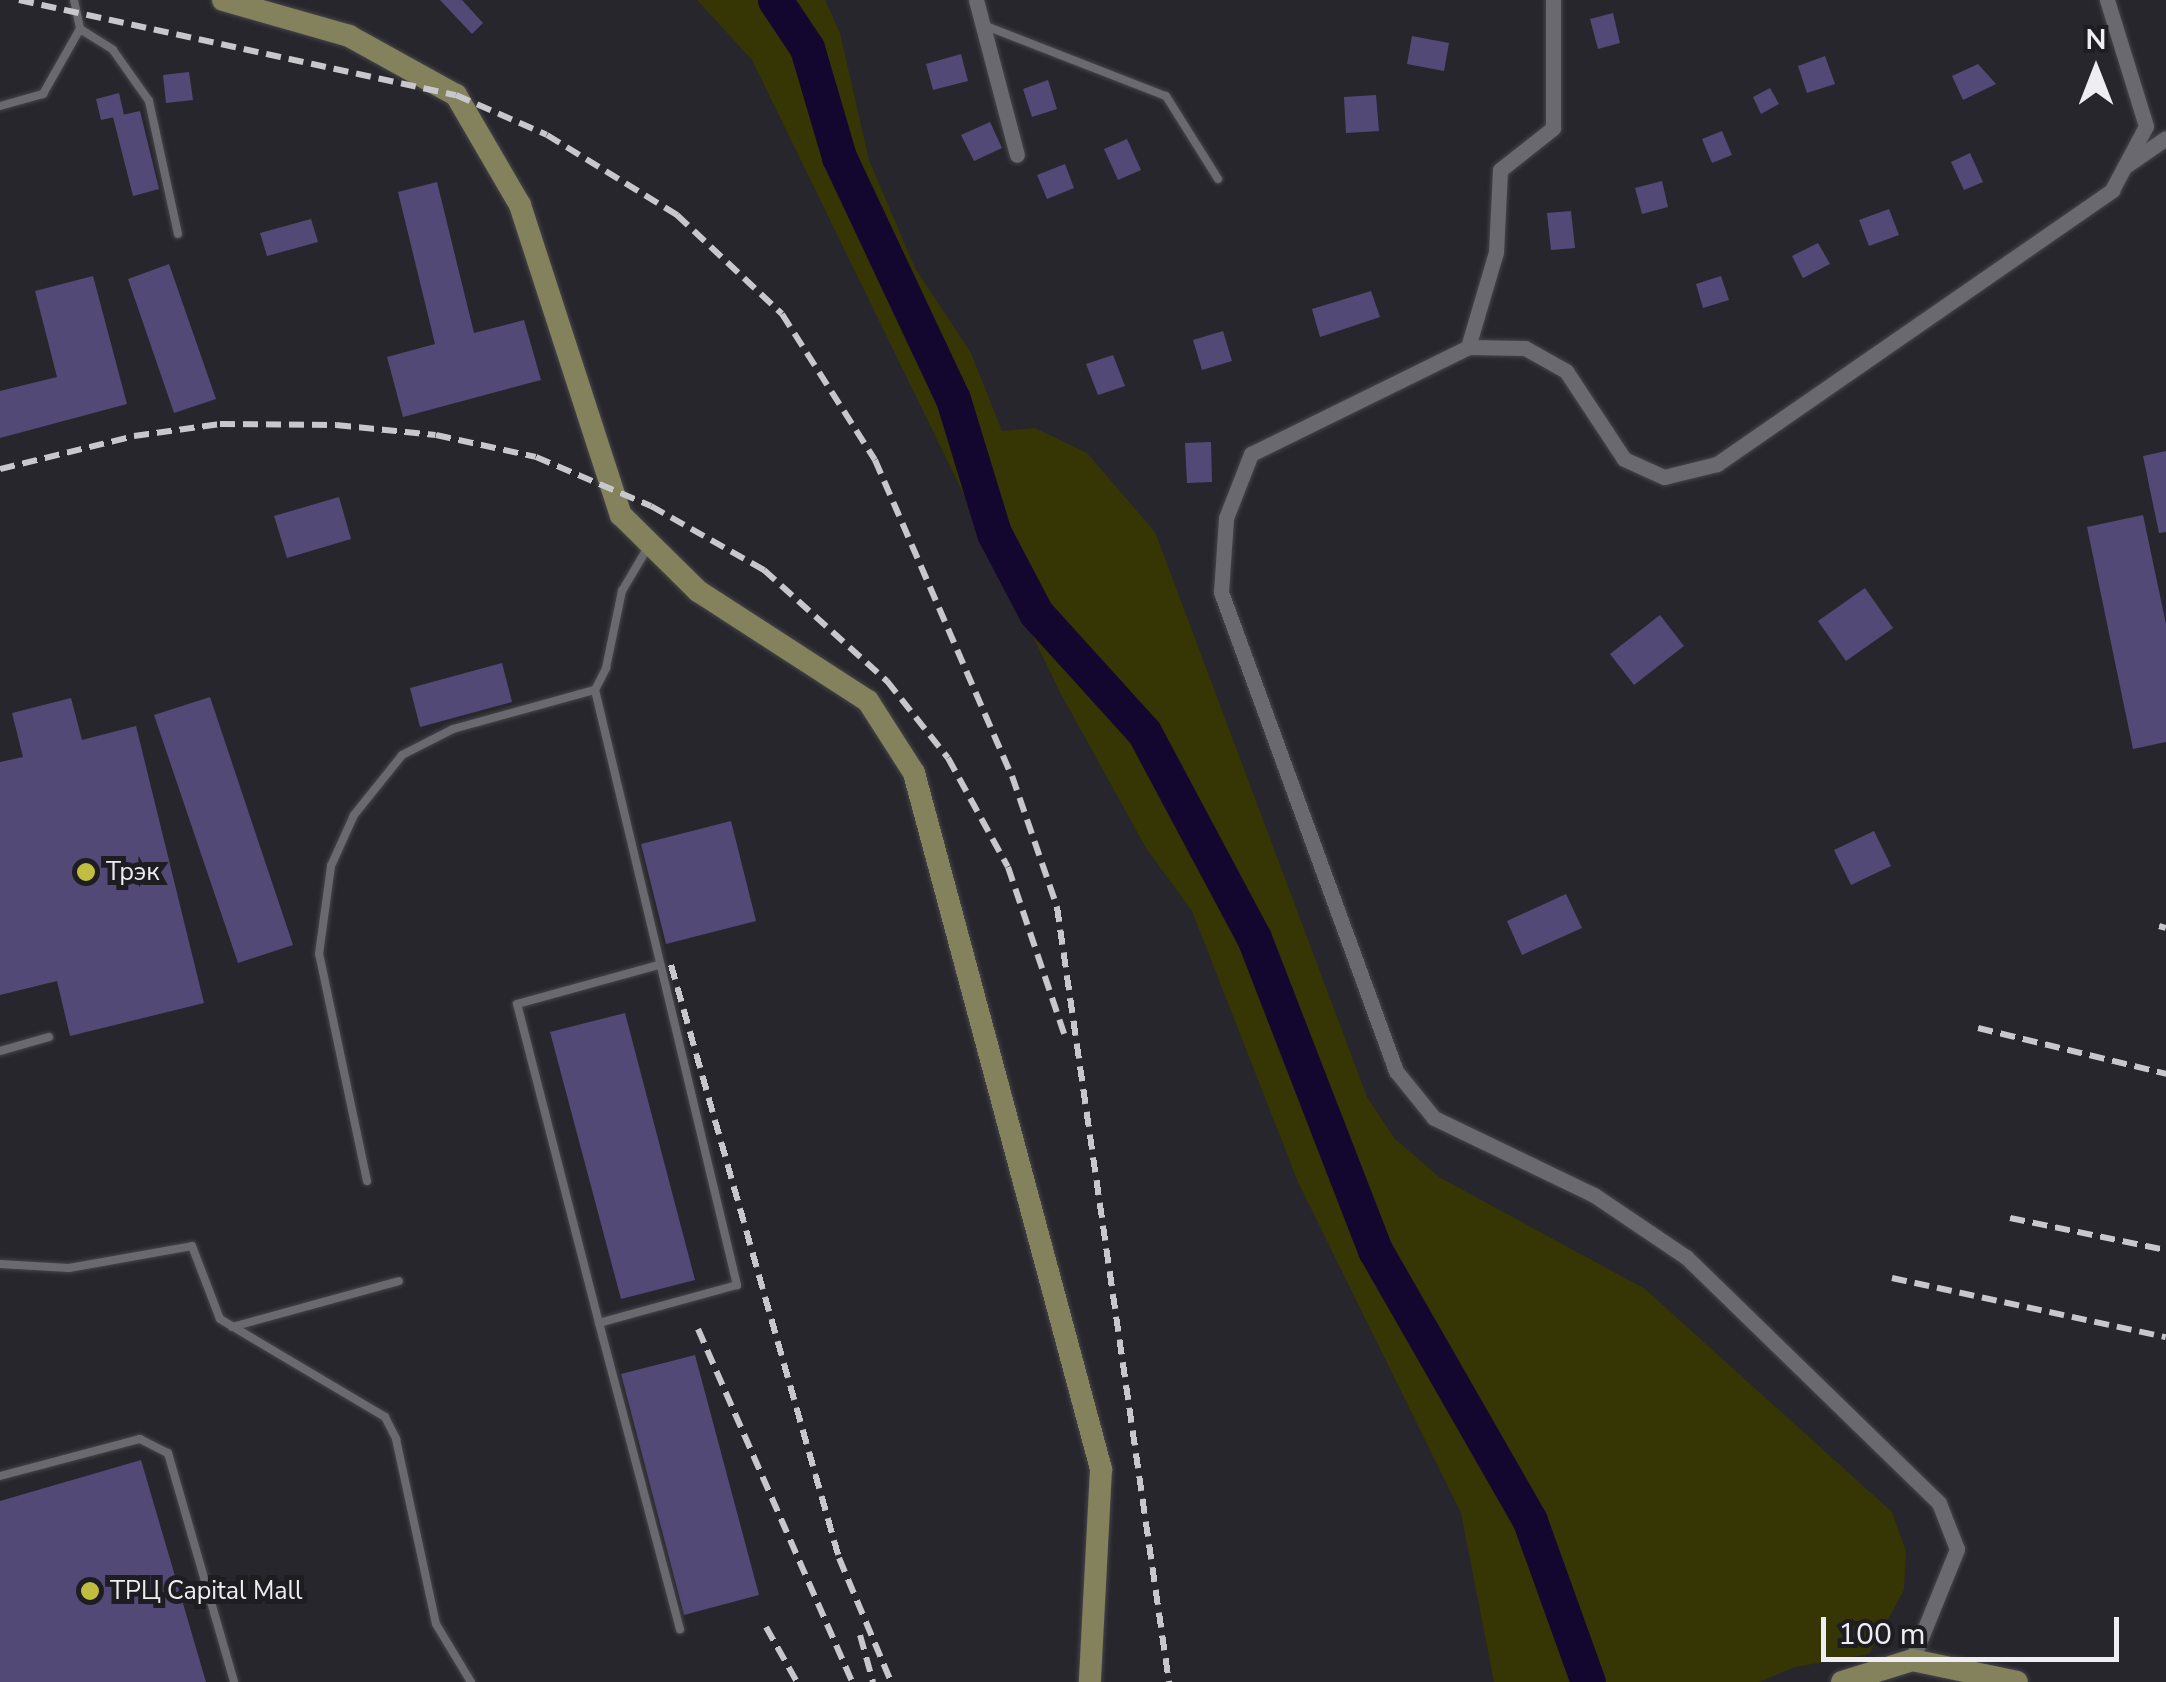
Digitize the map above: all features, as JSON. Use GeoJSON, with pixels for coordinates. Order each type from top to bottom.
{"type":"FeatureCollection","features":[{"type":"Feature","properties":{"kind":"street"},"geometry":{"type":"LineString","coordinates":[[223,0],[349,36],[456,95],[520,205],[622,515],[648,547],[698,591],[868,702],[914,772],[1101,1469],[1090,1682]]}},
{"type":"Feature","properties":{"kind":"street"},"geometry":{"type":"LineString","coordinates":[[976,0],[1017,156]]}},
{"type":"Feature","properties":{"kind":"street"},"geometry":{"type":"LineString","coordinates":[[1468,346],[1496,252],[1500,170],[1553,128],[1552,0]]}},
{"type":"Feature","properties":{"kind":"street"},"geometry":{"type":"LineString","coordinates":[[1912,1660],[1957,1549],[1940,1502],[1686,1257],[1594,1194],[1434,1118],[1396,1070],[1221,592],[1226,518],[1251,454],[1468,346],[1524,348],[1566,371],[1624,458],[1650,471],[1664,477],[1717,464],[2112,190],[2146,126],[2107,0]]}},
{"type":"Feature","properties":{"kind":"street"},"geometry":{"type":"LineString","coordinates":[[2124,167],[2166,138]]}},
{"type":"Feature","properties":{"kind":"street"},"geometry":{"type":"LineString","coordinates":[[1842,1682],[1912,1660],[2017,1682]]}},
{"type":"Feature","properties":{"kind":"lane"},"geometry":{"type":"LineString","coordinates":[[0,106],[42,94],[80,29],[74,0]]}},
{"type":"Feature","properties":{"kind":"lane"},"geometry":{"type":"LineString","coordinates":[[982,24],[1166,96],[1218,180]]}},
{"type":"Feature","properties":{"kind":"lane"},"geometry":{"type":"LineString","coordinates":[[80,29],[112,50],[149,101],[178,234]]}},
{"type":"Feature","properties":{"kind":"lane"},"geometry":{"type":"LineString","coordinates":[[599,1323],[737,1285],[595,690],[606,668],[622,592],[648,547]]}},
{"type":"Feature","properties":{"kind":"lane"},"geometry":{"type":"LineString","coordinates":[[367,1180],[319,954],[331,866],[354,815],[377,780],[419,746],[453,729],[595,690]]}},
{"type":"Feature","properties":{"kind":"lane"},"geometry":{"type":"LineString","coordinates":[[659,965],[517,1004],[680,1629]]}},
{"type":"Feature","properties":{"kind":"lane"},"geometry":{"type":"LineString","coordinates":[[0,1051],[49,1037]]}},
{"type":"Feature","properties":{"kind":"lane"},"geometry":{"type":"LineString","coordinates":[[0,1264],[69,1268],[192,1246],[202,1256],[212,1308],[232,1327],[384,1417],[396,1440],[436,1624],[471,1682]]}},
{"type":"Feature","properties":{"kind":"lane"},"geometry":{"type":"LineString","coordinates":[[232,1327],[399,1280]]}},
{"type":"Feature","properties":{"kind":"lane"},"geometry":{"type":"LineString","coordinates":[[0,1476],[140,1439],[168,1453],[234,1682]]}},
{"type":"Feature","properties":{"kind":"shaded area"},"geometry":{"type":"Polygon","coordinates":[[[697,0],[825,0],[840,33],[869,160],[915,268],[971,353],[1002,431],[1035,428],[1087,453],[1155,532],[1367,1097],[1395,1139],[1439,1177],[1645,1289],[1892,1512],[1906,1551],[1904,1590],[1869,1654],[1795,1667],[1759,1682],[1494,1682],[1461,1513],[1298,1182],[1192,911],[1146,848],[1061,694],[752,60],[697,0]]]}},
{"type":"Feature","properties":{"kind":"building"},"geometry":{"type":"Polygon","coordinates":[[[440,0],[462,0],[483,23],[472,34],[440,0]]]}},
{"type":"Feature","properties":{"kind":"building"},"geometry":{"type":"Polygon","coordinates":[[[1613,13],[1620,43],[1598,49],[1590,19],[1613,13]]]}},
{"type":"Feature","properties":{"kind":"building"},"geometry":{"type":"Polygon","coordinates":[[[1412,36],[1449,43],[1444,71],[1407,64],[1412,36]]]}},
{"type":"Feature","properties":{"kind":"building"},"geometry":{"type":"Polygon","coordinates":[[[961,54],[968,81],[933,90],[926,64],[961,54]]]}},
{"type":"Feature","properties":{"kind":"building"},"geometry":{"type":"Polygon","coordinates":[[[1825,56],[1835,84],[1807,93],[1798,66],[1825,56]]]}},
{"type":"Feature","properties":{"kind":"building"},"geometry":{"type":"Polygon","coordinates":[[[1978,64],[1996,84],[1963,100],[1952,76],[1978,64]]]}},
{"type":"Feature","properties":{"kind":"building"},"geometry":{"type":"Polygon","coordinates":[[[189,72],[193,100],[166,103],[163,75],[189,72]]]}},
{"type":"Feature","properties":{"kind":"building"},"geometry":{"type":"Polygon","coordinates":[[[1048,80],[1057,109],[1032,117],[1023,89],[1048,80]]]}},
{"type":"Feature","properties":{"kind":"building"},"geometry":{"type":"Polygon","coordinates":[[[1770,88],[1779,104],[1761,114],[1753,97],[1770,88]]]}},
{"type":"Feature","properties":{"kind":"building"},"geometry":{"type":"Polygon","coordinates":[[[119,93],[124,115],[101,120],[96,99],[119,93]]]}},
{"type":"Feature","properties":{"kind":"building"},"geometry":{"type":"Polygon","coordinates":[[[1376,95],[1379,131],[1346,133],[1344,97],[1376,95]]]}},
{"type":"Feature","properties":{"kind":"building"},"geometry":{"type":"Polygon","coordinates":[[[140,111],[159,189],[133,196],[113,117],[140,111]]]}},
{"type":"Feature","properties":{"kind":"building"},"geometry":{"type":"Polygon","coordinates":[[[990,122],[1002,148],[974,161],[961,135],[990,122]]]}},
{"type":"Feature","properties":{"kind":"building"},"geometry":{"type":"Polygon","coordinates":[[[1722,131],[1732,155],[1712,163],[1702,139],[1722,131]]]}},
{"type":"Feature","properties":{"kind":"building"},"geometry":{"type":"Polygon","coordinates":[[[1127,139],[1141,170],[1118,180],[1104,149],[1127,139]]]}},
{"type":"Feature","properties":{"kind":"building"},"geometry":{"type":"Polygon","coordinates":[[[1970,153],[1983,182],[1964,190],[1951,162],[1970,153]]]}},
{"type":"Feature","properties":{"kind":"building"},"geometry":{"type":"Polygon","coordinates":[[[1065,164],[1074,188],[1047,199],[1037,175],[1065,164]]]}},
{"type":"Feature","properties":{"kind":"building"},"geometry":{"type":"Polygon","coordinates":[[[1662,181],[1668,207],[1642,214],[1635,188],[1662,181]]]}},
{"type":"Feature","properties":{"kind":"building"},"geometry":{"type":"Polygon","coordinates":[[[437,182],[474,333],[524,320],[541,380],[403,417],[387,357],[435,344],[398,192],[437,182]]]}},
{"type":"Feature","properties":{"kind":"building"},"geometry":{"type":"Polygon","coordinates":[[[1889,209],[1899,235],[1869,246],[1859,220],[1889,209]]]}},
{"type":"Feature","properties":{"kind":"building"},"geometry":{"type":"Polygon","coordinates":[[[1571,211],[1575,248],[1551,250],[1547,213],[1571,211]]]}},
{"type":"Feature","properties":{"kind":"building"},"geometry":{"type":"Polygon","coordinates":[[[311,219],[318,242],[267,256],[260,233],[311,219]]]}},
{"type":"Feature","properties":{"kind":"building"},"geometry":{"type":"Polygon","coordinates":[[[1818,243],[1830,264],[1803,278],[1792,256],[1818,243]]]}},
{"type":"Feature","properties":{"kind":"building"},"geometry":{"type":"Polygon","coordinates":[[[169,264],[216,399],[174,413],[128,279],[169,264]]]}},
{"type":"Feature","properties":{"kind":"building"},"geometry":{"type":"Polygon","coordinates":[[[93,276],[127,404],[0,438],[0,391],[57,377],[35,291],[93,276]]]}},
{"type":"Feature","properties":{"kind":"building"},"geometry":{"type":"Polygon","coordinates":[[[1721,276],[1729,300],[1703,308],[1696,284],[1721,276]]]}},
{"type":"Feature","properties":{"kind":"building"},"geometry":{"type":"Polygon","coordinates":[[[1371,291],[1380,317],[1320,337],[1312,309],[1371,291]]]}},
{"type":"Feature","properties":{"kind":"building"},"geometry":{"type":"Polygon","coordinates":[[[1223,331],[1232,361],[1202,370],[1193,340],[1223,331]]]}},
{"type":"Feature","properties":{"kind":"building"},"geometry":{"type":"Polygon","coordinates":[[[1113,355],[1125,386],[1098,395],[1086,364],[1113,355]]]}},
{"type":"Feature","properties":{"kind":"building"},"geometry":{"type":"Polygon","coordinates":[[[1211,442],[1212,482],[1187,483],[1185,443],[1211,442]]]}},
{"type":"Feature","properties":{"kind":"building"},"geometry":{"type":"Polygon","coordinates":[[[2166,451],[2166,532],[2159,533],[2143,456],[2166,451]]]}},
{"type":"Feature","properties":{"kind":"building"},"geometry":{"type":"Polygon","coordinates":[[[339,497],[351,539],[287,558],[274,516],[339,497]]]}},
{"type":"Feature","properties":{"kind":"building"},"geometry":{"type":"Polygon","coordinates":[[[2143,515],[2166,624],[2166,742],[2133,749],[2087,527],[2143,515]]]}},
{"type":"Feature","properties":{"kind":"building"},"geometry":{"type":"Polygon","coordinates":[[[1865,588],[1893,628],[1846,661],[1818,621],[1865,588]]]}},
{"type":"Feature","properties":{"kind":"building"},"geometry":{"type":"Polygon","coordinates":[[[1660,615],[1684,646],[1634,685],[1610,654],[1660,615]]]}},
{"type":"Feature","properties":{"kind":"building"},"geometry":{"type":"Polygon","coordinates":[[[502,663],[512,702],[420,727],[410,688],[502,663]]]}},
{"type":"Feature","properties":{"kind":"building"},"geometry":{"type":"Polygon","coordinates":[[[210,697],[293,945],[238,963],[154,715],[210,697]]]}},
{"type":"Feature","properties":{"kind":"building","name":"Трэк"},"geometry":{"type":"Polygon","coordinates":[[[71,698],[82,740],[136,726],[204,1003],[70,1036],[57,981],[0,995],[0,762],[23,757],[12,713],[71,698]]]}},
{"type":"Feature","properties":{"kind":"building"},"geometry":{"type":"Polygon","coordinates":[[[731,821],[756,921],[666,944],[641,844],[731,821]]]}},
{"type":"Feature","properties":{"kind":"building"},"geometry":{"type":"Polygon","coordinates":[[[1874,831],[1891,866],[1851,885],[1834,850],[1874,831]]]}},
{"type":"Feature","properties":{"kind":"building"},"geometry":{"type":"Polygon","coordinates":[[[1566,894],[1582,928],[1522,955],[1507,921],[1566,894]]]}},
{"type":"Feature","properties":{"kind":"building"},"geometry":{"type":"Polygon","coordinates":[[[625,1013],[695,1280],[621,1299],[550,1032],[625,1013]]]}},
{"type":"Feature","properties":{"kind":"building"},"geometry":{"type":"Polygon","coordinates":[[[695,1355],[759,1595],[684,1615],[621,1374],[695,1355]]]}},
{"type":"Feature","properties":{"kind":"building","name":"ТРЦ Capital Mall"},"geometry":{"type":"Polygon","coordinates":[[[141,1460],[206,1682],[0,1682],[0,1501],[141,1460]]]}},
{"type":"Feature","properties":{"kind":"waterway"},"geometry":{"type":"LineString","coordinates":[[775,0],[807,48],[839,157],[953,399],[994,533],[1036,613],[1144,732],[1254,938],[1375,1250],[1530,1521],[1588,1682]]}},
{"type":"Feature","properties":{"kind":"railway"},"geometry":{"type":"LineString","coordinates":[[19,0],[456,95],[547,135],[677,215],[782,314],[875,460],[1012,776],[1057,907],[1169,1682]]}},
{"type":"Feature","properties":{"kind":"railway"},"geometry":{"type":"LineString","coordinates":[[0,469],[134,436],[220,424],[336,425],[436,435],[536,457],[651,506],[764,570],[887,681],[948,758],[1008,867],[1065,1036]]}},
{"type":"Feature","properties":{"kind":"railway"},"geometry":{"type":"LineString","coordinates":[[2159,926],[2166,928]]}},
{"type":"Feature","properties":{"kind":"railway"},"geometry":{"type":"LineString","coordinates":[[671,965],[839,1558],[891,1682]]}},
{"type":"Feature","properties":{"kind":"railway"},"geometry":{"type":"LineString","coordinates":[[1978,1028],[2166,1074]]}},
{"type":"Feature","properties":{"kind":"railway"},"geometry":{"type":"LineString","coordinates":[[2010,1218],[2166,1250]]}},
{"type":"Feature","properties":{"kind":"railway"},"geometry":{"type":"LineString","coordinates":[[1892,1278],[2166,1337]]}},
{"type":"Feature","properties":{"kind":"railway"},"geometry":{"type":"LineString","coordinates":[[698,1329],[852,1682]]}},
{"type":"Feature","properties":{"kind":"railway"},"geometry":{"type":"LineString","coordinates":[[766,1627],[797,1682]]}},
{"type":"Feature","properties":{"kind":"railway"},"geometry":{"type":"LineString","coordinates":[[860,1635],[873,1682]]}},
{"type":"Feature","properties":{"kind":"place","name":"Трэк"},"geometry":{"type":"Point","coordinates":[86,872]}},
{"type":"Feature","properties":{"kind":"place","name":"ТРЦ Capital Mall"},"geometry":{"type":"Point","coordinates":[90,1591]}}]}
